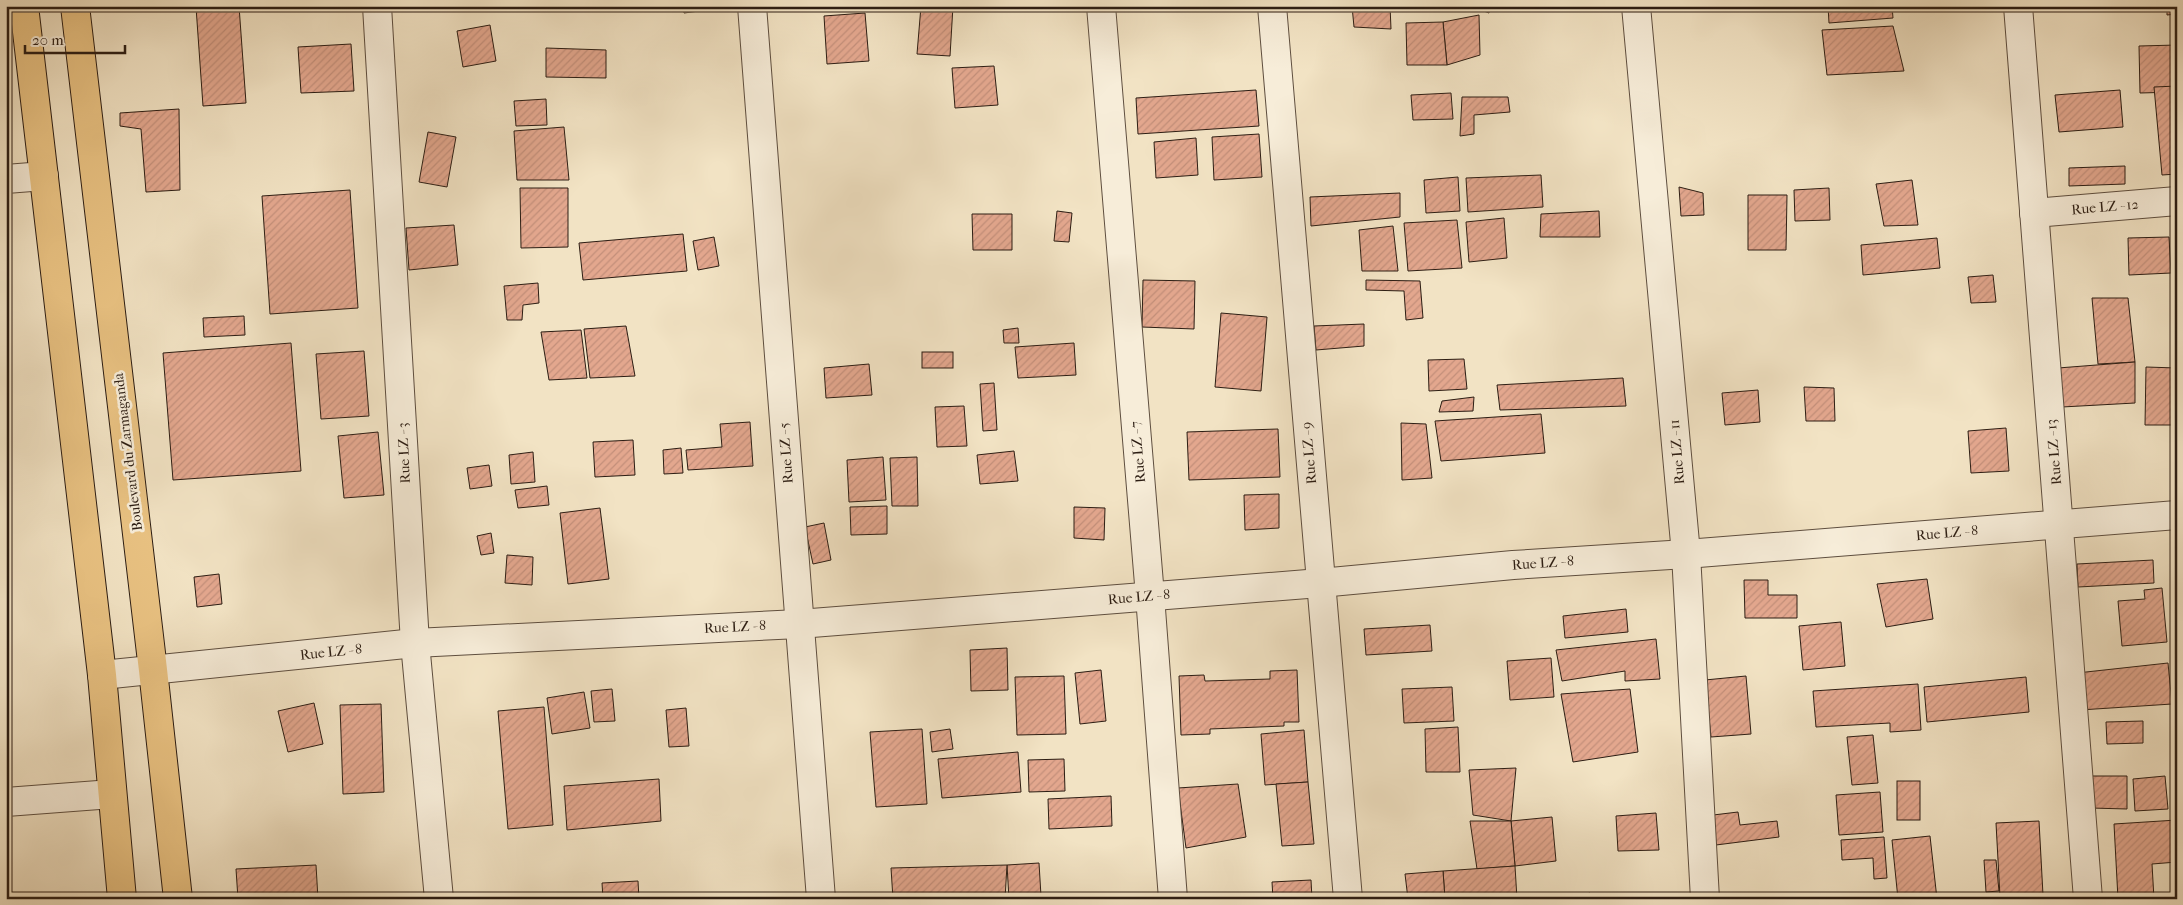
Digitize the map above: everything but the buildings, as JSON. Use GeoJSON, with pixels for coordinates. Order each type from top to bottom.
{"type":"FeatureCollection","features":[{"type":"Feature","properties":{"kind":"main road"},"geometry":{"type":"LineString","coordinates":[[24,6],[102,675],[122,899]]}},
{"type":"Feature","properties":{"kind":"main road","name":"Boulevard du Zarmaganda"},"geometry":{"type":"LineString","coordinates":[[75,6],[178,899]]}},
{"type":"Feature","properties":{"kind":"street","name":"Rue LZ - 3"},"geometry":{"type":"LineString","coordinates":[[377,6],[415,644],[440,899]]}},
{"type":"Feature","properties":{"kind":"street","name":"Rue LZ - 5"},"geometry":{"type":"LineString","coordinates":[[752,6],[798,624],[821,899]]}},
{"type":"Feature","properties":{"kind":"street","name":"Rue LZ - 7"},"geometry":{"type":"LineString","coordinates":[[1101,6],[1173,899]]}},
{"type":"Feature","properties":{"kind":"street","name":"Rue LZ - 9"},"geometry":{"type":"LineString","coordinates":[[1272,6],[1348,899]]}},
{"type":"Feature","properties":{"kind":"street","name":"Rue LZ - 11"},"geometry":{"type":"LineString","coordinates":[[1636,6],[1686,554],[1705,899]]}},
{"type":"Feature","properties":{"kind":"street","name":"Rue LZ - 13"},"geometry":{"type":"LineString","coordinates":[[2018,6],[2088,899]]}},
{"type":"Feature","properties":{"kind":"street"},"geometry":{"type":"LineString","coordinates":[[6,179],[44,176]]}},
{"type":"Feature","properties":{"kind":"street","name":"Rue LZ - 12"},"geometry":{"type":"LineString","coordinates":[[2034,213],[2177,201]]}},
{"type":"Feature","properties":{"kind":"street","name":"Rue LZ - 8"},"geometry":{"type":"LineString","coordinates":[[102,675],[415,644],[798,624],[1320,583],[1513,565],[1686,554],[2177,515]]}},
{"type":"Feature","properties":{"kind":"street"},"geometry":{"type":"LineString","coordinates":[[6,802],[112,794]]}}]}
